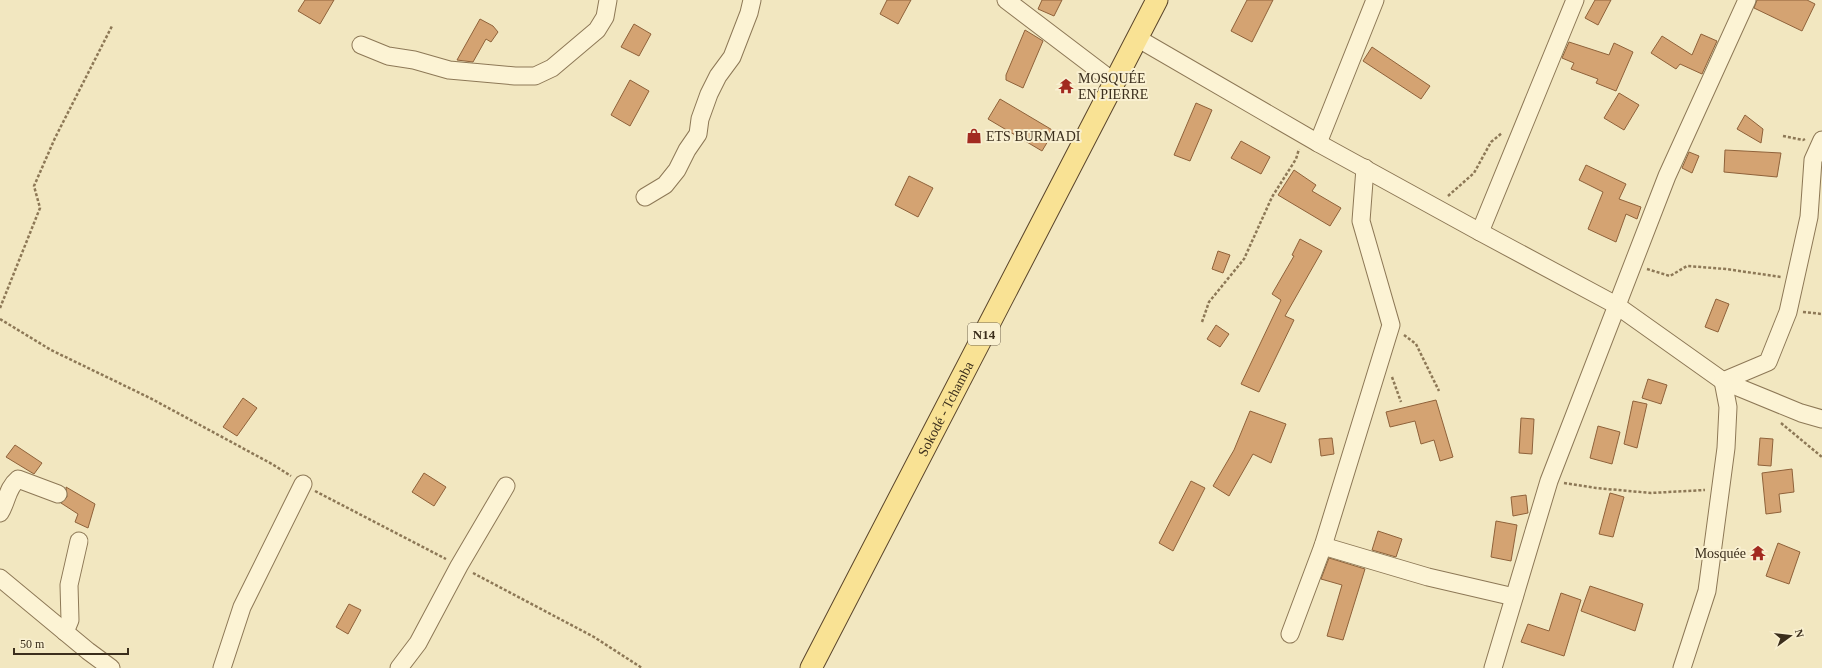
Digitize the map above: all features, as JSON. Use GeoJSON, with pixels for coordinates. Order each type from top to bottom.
{"type":"FeatureCollection","features":[{"type":"Feature","properties":{"kind":"main road","name":"Sokodé - Tchamba"},"geometry":{"type":"LineString","coordinates":[[812,668],[1157,0]]}},
{"type":"Feature","properties":{"kind":"street"},"geometry":{"type":"LineString","coordinates":[[361,45],[388,56],[414,60],[449,70],[515,76],[535,76],[552,68],[597,30],[606,17],[608,0]]}},
{"type":"Feature","properties":{"kind":"street"},"geometry":{"type":"LineString","coordinates":[[645,197],[665,185],[677,170],[687,150],[698,134],[700,119],[709,94],[718,76],[732,57],[749,13],[752,0]]}},
{"type":"Feature","properties":{"kind":"street"},"geometry":{"type":"LineString","coordinates":[[1006,0],[1114,82]]}},
{"type":"Feature","properties":{"kind":"street"},"geometry":{"type":"LineString","coordinates":[[1318,142],[1376,0]]}},
{"type":"Feature","properties":{"kind":"street"},"geometry":{"type":"LineString","coordinates":[[1480,232],[1575,0]]}},
{"type":"Feature","properties":{"kind":"street"},"geometry":{"type":"LineString","coordinates":[[1493,668],[1549,481],[1667,176],[1747,0]]}},
{"type":"Feature","properties":{"kind":"street"},"geometry":{"type":"LineString","coordinates":[[1138,38],[1301,133],[1616,306],[1723,381],[1801,413],[1822,419]]}},
{"type":"Feature","properties":{"kind":"street"},"geometry":{"type":"LineString","coordinates":[[1723,381],[1768,362],[1788,312],[1809,216],[1816,139]]}},
{"type":"Feature","properties":{"kind":"street"},"geometry":{"type":"LineString","coordinates":[[1290,634],[1323,546],[1391,325],[1361,221],[1365,168]]}},
{"type":"Feature","properties":{"kind":"street"},"geometry":{"type":"LineString","coordinates":[[1688,664],[1708,591],[1721,489],[1726,448],[1728,407],[1723,381]]}},
{"type":"Feature","properties":{"kind":"street"},"geometry":{"type":"LineString","coordinates":[[0,513],[5,506],[10,489],[18,479],[58,494]]}},
{"type":"Feature","properties":{"kind":"street"},"geometry":{"type":"LineString","coordinates":[[222,668],[242,607],[303,484]]}},
{"type":"Feature","properties":{"kind":"street"},"geometry":{"type":"LineString","coordinates":[[399,668],[418,643],[459,566],[506,486]]}},
{"type":"Feature","properties":{"kind":"street"},"geometry":{"type":"LineString","coordinates":[[65,632],[70,620],[69,585],[79,541]]}},
{"type":"Feature","properties":{"kind":"street"},"geometry":{"type":"LineString","coordinates":[[1323,546],[1428,577],[1514,597]]}},
{"type":"Feature","properties":{"kind":"street"},"geometry":{"type":"LineString","coordinates":[[0,578],[111,668]]}},
{"type":"Feature","properties":{"kind":"path"},"geometry":{"type":"LineString","coordinates":[[0,308],[40,208],[34,186],[55,138],[112,26]]}},
{"type":"Feature","properties":{"kind":"path"},"geometry":{"type":"LineString","coordinates":[[1432,206],[1442,201],[1474,173],[1491,142],[1502,134],[1504,128]]}},
{"type":"Feature","properties":{"kind":"path"},"geometry":{"type":"LineString","coordinates":[[1202,322],[1209,302],[1244,259],[1272,197],[1296,159],[1301,133]]}},
{"type":"Feature","properties":{"kind":"path"},"geometry":{"type":"LineString","coordinates":[[1783,136],[1803,140],[1816,139]]}},
{"type":"Feature","properties":{"kind":"path"},"geometry":{"type":"LineString","coordinates":[[1632,265],[1670,276],[1687,266],[1726,269],[1795,280]]}},
{"type":"Feature","properties":{"kind":"path"},"geometry":{"type":"LineString","coordinates":[[0,319],[50,350],[150,398],[272,464],[303,484],[594,637],[642,668]]}},
{"type":"Feature","properties":{"kind":"path"},"geometry":{"type":"LineString","coordinates":[[1391,325],[1416,344],[1439,391]]}},
{"type":"Feature","properties":{"kind":"path"},"geometry":{"type":"LineString","coordinates":[[1779,421],[1822,457]]}},
{"type":"Feature","properties":{"kind":"path"},"geometry":{"type":"LineString","coordinates":[[1549,481],[1596,488],[1651,493],[1721,489]]}},
{"type":"Feature","properties":{"kind":"building"},"geometry":{"type":"Polygon","coordinates":[[[305,0],[334,0],[320,24],[298,11],[305,0]]]}},
{"type":"Feature","properties":{"kind":"building"},"geometry":{"type":"Polygon","coordinates":[[[887,0],[911,0],[898,24],[880,14],[887,0]]]}},
{"type":"Feature","properties":{"kind":"building"},"geometry":{"type":"Polygon","coordinates":[[[1042,0],[1062,0],[1054,16],[1038,9],[1042,0]]]}},
{"type":"Feature","properties":{"kind":"building"},"geometry":{"type":"Polygon","coordinates":[[[1247,0],[1273,0],[1252,42],[1231,31],[1247,0]]]}},
{"type":"Feature","properties":{"kind":"building"},"geometry":{"type":"Polygon","coordinates":[[[1595,0],[1611,0],[1598,25],[1585,18],[1595,0]]]}},
{"type":"Feature","properties":{"kind":"building"},"geometry":{"type":"Polygon","coordinates":[[[1757,0],[1807,0],[1815,4],[1802,31],[1754,8],[1757,0]]]}},
{"type":"Feature","properties":{"kind":"building"},"geometry":{"type":"Polygon","coordinates":[[[480,19],[493,26],[498,32],[491,42],[486,39],[473,62],[457,60],[480,19]]]}},
{"type":"Feature","properties":{"kind":"building"},"geometry":{"type":"Polygon","coordinates":[[[634,24],[651,34],[639,56],[621,47],[634,24]]]}},
{"type":"Feature","properties":{"kind":"building"},"geometry":{"type":"Polygon","coordinates":[[[1025,30],[1043,41],[1023,88],[1006,80],[1006,75],[1025,30]]]}},
{"type":"Feature","properties":{"kind":"building"},"geometry":{"type":"Polygon","coordinates":[[[1701,34],[1717,41],[1702,74],[1680,64],[1676,69],[1651,53],[1662,36],[1692,55],[1701,34]]]}},
{"type":"Feature","properties":{"kind":"building"},"geometry":{"type":"Polygon","coordinates":[[[1569,42],[1609,55],[1614,43],[1633,52],[1616,91],[1596,83],[1598,79],[1571,69],[1574,63],[1562,58],[1569,42]]]}},
{"type":"Feature","properties":{"kind":"building"},"geometry":{"type":"Polygon","coordinates":[[[1372,47],[1430,86],[1421,99],[1363,61],[1372,47]]]}},
{"type":"Feature","properties":{"kind":"building"},"geometry":{"type":"Polygon","coordinates":[[[630,80],[649,91],[630,126],[611,115],[630,80]]]}},
{"type":"Feature","properties":{"kind":"building"},"geometry":{"type":"Polygon","coordinates":[[[1619,93],[1639,105],[1624,130],[1604,118],[1619,93]]]}},
{"type":"Feature","properties":{"kind":"building"},"geometry":{"type":"Polygon","coordinates":[[[1000,99],[1054,131],[1042,151],[988,119],[1000,99]]]}},
{"type":"Feature","properties":{"kind":"building"},"geometry":{"type":"Polygon","coordinates":[[[1196,103],[1212,110],[1190,161],[1174,155],[1196,103]]]}},
{"type":"Feature","properties":{"kind":"building"},"geometry":{"type":"Polygon","coordinates":[[[1745,115],[1763,129],[1761,143],[1737,129],[1745,115]]]}},
{"type":"Feature","properties":{"kind":"building"},"geometry":{"type":"Polygon","coordinates":[[[1241,141],[1270,157],[1261,174],[1231,158],[1241,141]]]}},
{"type":"Feature","properties":{"kind":"building"},"geometry":{"type":"Polygon","coordinates":[[[1725,150],[1781,153],[1777,177],[1724,172],[1725,150]]]}},
{"type":"Feature","properties":{"kind":"building"},"geometry":{"type":"Polygon","coordinates":[[[1689,152],[1699,156],[1692,173],[1682,168],[1689,152]]]}},
{"type":"Feature","properties":{"kind":"building"},"geometry":{"type":"Polygon","coordinates":[[[1586,165],[1626,184],[1619,199],[1641,207],[1637,219],[1626,214],[1616,242],[1588,229],[1603,192],[1579,180],[1586,165]]]}},
{"type":"Feature","properties":{"kind":"building"},"geometry":{"type":"Polygon","coordinates":[[[1294,170],[1316,185],[1312,191],[1341,208],[1330,226],[1278,195],[1294,170]]]}},
{"type":"Feature","properties":{"kind":"building"},"geometry":{"type":"Polygon","coordinates":[[[909,176],[933,188],[918,217],[895,205],[909,176]]]}},
{"type":"Feature","properties":{"kind":"building"},"geometry":{"type":"Polygon","coordinates":[[[1300,239],[1322,251],[1285,316],[1294,320],[1259,392],[1241,384],[1281,300],[1272,294],[1294,256],[1292,255],[1300,239]]]}},
{"type":"Feature","properties":{"kind":"building"},"geometry":{"type":"Polygon","coordinates":[[[1218,251],[1230,255],[1223,273],[1212,269],[1218,251]]]}},
{"type":"Feature","properties":{"kind":"building"},"geometry":{"type":"Polygon","coordinates":[[[1716,299],[1729,304],[1718,332],[1705,327],[1716,299]]]}},
{"type":"Feature","properties":{"kind":"building"},"geometry":{"type":"Polygon","coordinates":[[[1216,325],[1229,334],[1220,347],[1207,339],[1216,325]]]}},
{"type":"Feature","properties":{"kind":"building"},"geometry":{"type":"Polygon","coordinates":[[[1648,379],[1667,385],[1661,404],[1642,398],[1648,379]]]}},
{"type":"Feature","properties":{"kind":"building"},"geometry":{"type":"Polygon","coordinates":[[[243,398],[257,408],[237,436],[223,427],[243,398]]]}},
{"type":"Feature","properties":{"kind":"building"},"geometry":{"type":"Polygon","coordinates":[[[1436,400],[1453,457],[1440,461],[1434,440],[1421,444],[1415,421],[1390,427],[1386,412],[1436,400]]]}},
{"type":"Feature","properties":{"kind":"building"},"geometry":{"type":"Polygon","coordinates":[[[1633,401],[1647,404],[1637,448],[1624,444],[1633,401]]]}},
{"type":"Feature","properties":{"kind":"building"},"geometry":{"type":"Polygon","coordinates":[[[1250,411],[1286,424],[1271,463],[1253,454],[1229,496],[1213,486],[1234,450],[1250,411]]]}},
{"type":"Feature","properties":{"kind":"building"},"geometry":{"type":"Polygon","coordinates":[[[1521,418],[1534,419],[1532,454],[1519,453],[1521,418]]]}},
{"type":"Feature","properties":{"kind":"building"},"geometry":{"type":"Polygon","coordinates":[[[1598,426],[1620,432],[1612,464],[1590,458],[1598,426]]]}},
{"type":"Feature","properties":{"kind":"building"},"geometry":{"type":"Polygon","coordinates":[[[1332,438],[1334,454],[1321,456],[1319,439],[1332,438]]]}},
{"type":"Feature","properties":{"kind":"building"},"geometry":{"type":"Polygon","coordinates":[[[1760,438],[1773,439],[1771,466],[1758,465],[1760,438]]]}},
{"type":"Feature","properties":{"kind":"building"},"geometry":{"type":"Polygon","coordinates":[[[15,445],[42,463],[34,474],[6,457],[15,445]]]}},
{"type":"Feature","properties":{"kind":"building"},"geometry":{"type":"Polygon","coordinates":[[[1792,469],[1794,492],[1779,494],[1781,512],[1766,514],[1762,473],[1792,469]]]}},
{"type":"Feature","properties":{"kind":"building"},"geometry":{"type":"Polygon","coordinates":[[[424,473],[446,487],[434,506],[412,492],[424,473]]]}},
{"type":"Feature","properties":{"kind":"building"},"geometry":{"type":"Polygon","coordinates":[[[1191,481],[1205,488],[1173,551],[1159,543],[1191,481]]]}},
{"type":"Feature","properties":{"kind":"building"},"geometry":{"type":"Polygon","coordinates":[[[66,487],[95,504],[88,528],[75,522],[78,514],[61,503],[67,497],[66,487]]]}},
{"type":"Feature","properties":{"kind":"building"},"geometry":{"type":"Polygon","coordinates":[[[1610,493],[1624,497],[1613,537],[1599,534],[1610,493]]]}},
{"type":"Feature","properties":{"kind":"building"},"geometry":{"type":"Polygon","coordinates":[[[1526,495],[1528,513],[1513,516],[1511,497],[1526,495]]]}},
{"type":"Feature","properties":{"kind":"building"},"geometry":{"type":"Polygon","coordinates":[[[1496,521],[1517,525],[1511,561],[1491,557],[1496,521]]]}},
{"type":"Feature","properties":{"kind":"building"},"geometry":{"type":"Polygon","coordinates":[[[1378,531],[1402,539],[1396,557],[1372,550],[1378,531]]]}},
{"type":"Feature","properties":{"kind":"building"},"geometry":{"type":"Polygon","coordinates":[[[1778,543],[1800,552],[1789,584],[1766,576],[1778,543]]]}},
{"type":"Feature","properties":{"kind":"building"},"geometry":{"type":"Polygon","coordinates":[[[1329,558],[1365,569],[1343,640],[1327,636],[1342,585],[1321,579],[1329,558]]]}},
{"type":"Feature","properties":{"kind":"building"},"geometry":{"type":"Polygon","coordinates":[[[1590,586],[1643,604],[1635,631],[1581,611],[1590,586]]]}},
{"type":"Feature","properties":{"kind":"building"},"geometry":{"type":"Polygon","coordinates":[[[1561,593],[1581,600],[1564,656],[1521,642],[1528,624],[1549,631],[1561,593]]]}},
{"type":"Feature","properties":{"kind":"building"},"geometry":{"type":"Polygon","coordinates":[[[349,604],[361,610],[348,634],[336,627],[349,604]]]}},
{"type":"Feature","properties":{"kind":"place","name":"MOSQUÉE EN PIERRE"},"geometry":{"type":"Point","coordinates":[1066,86]}},
{"type":"Feature","properties":{"kind":"place","name":"ETS BURMADI"},"geometry":{"type":"Point","coordinates":[974,136]}},
{"type":"Feature","properties":{"kind":"place","name":"Mosquée"},"geometry":{"type":"Point","coordinates":[1758,553]}}]}
